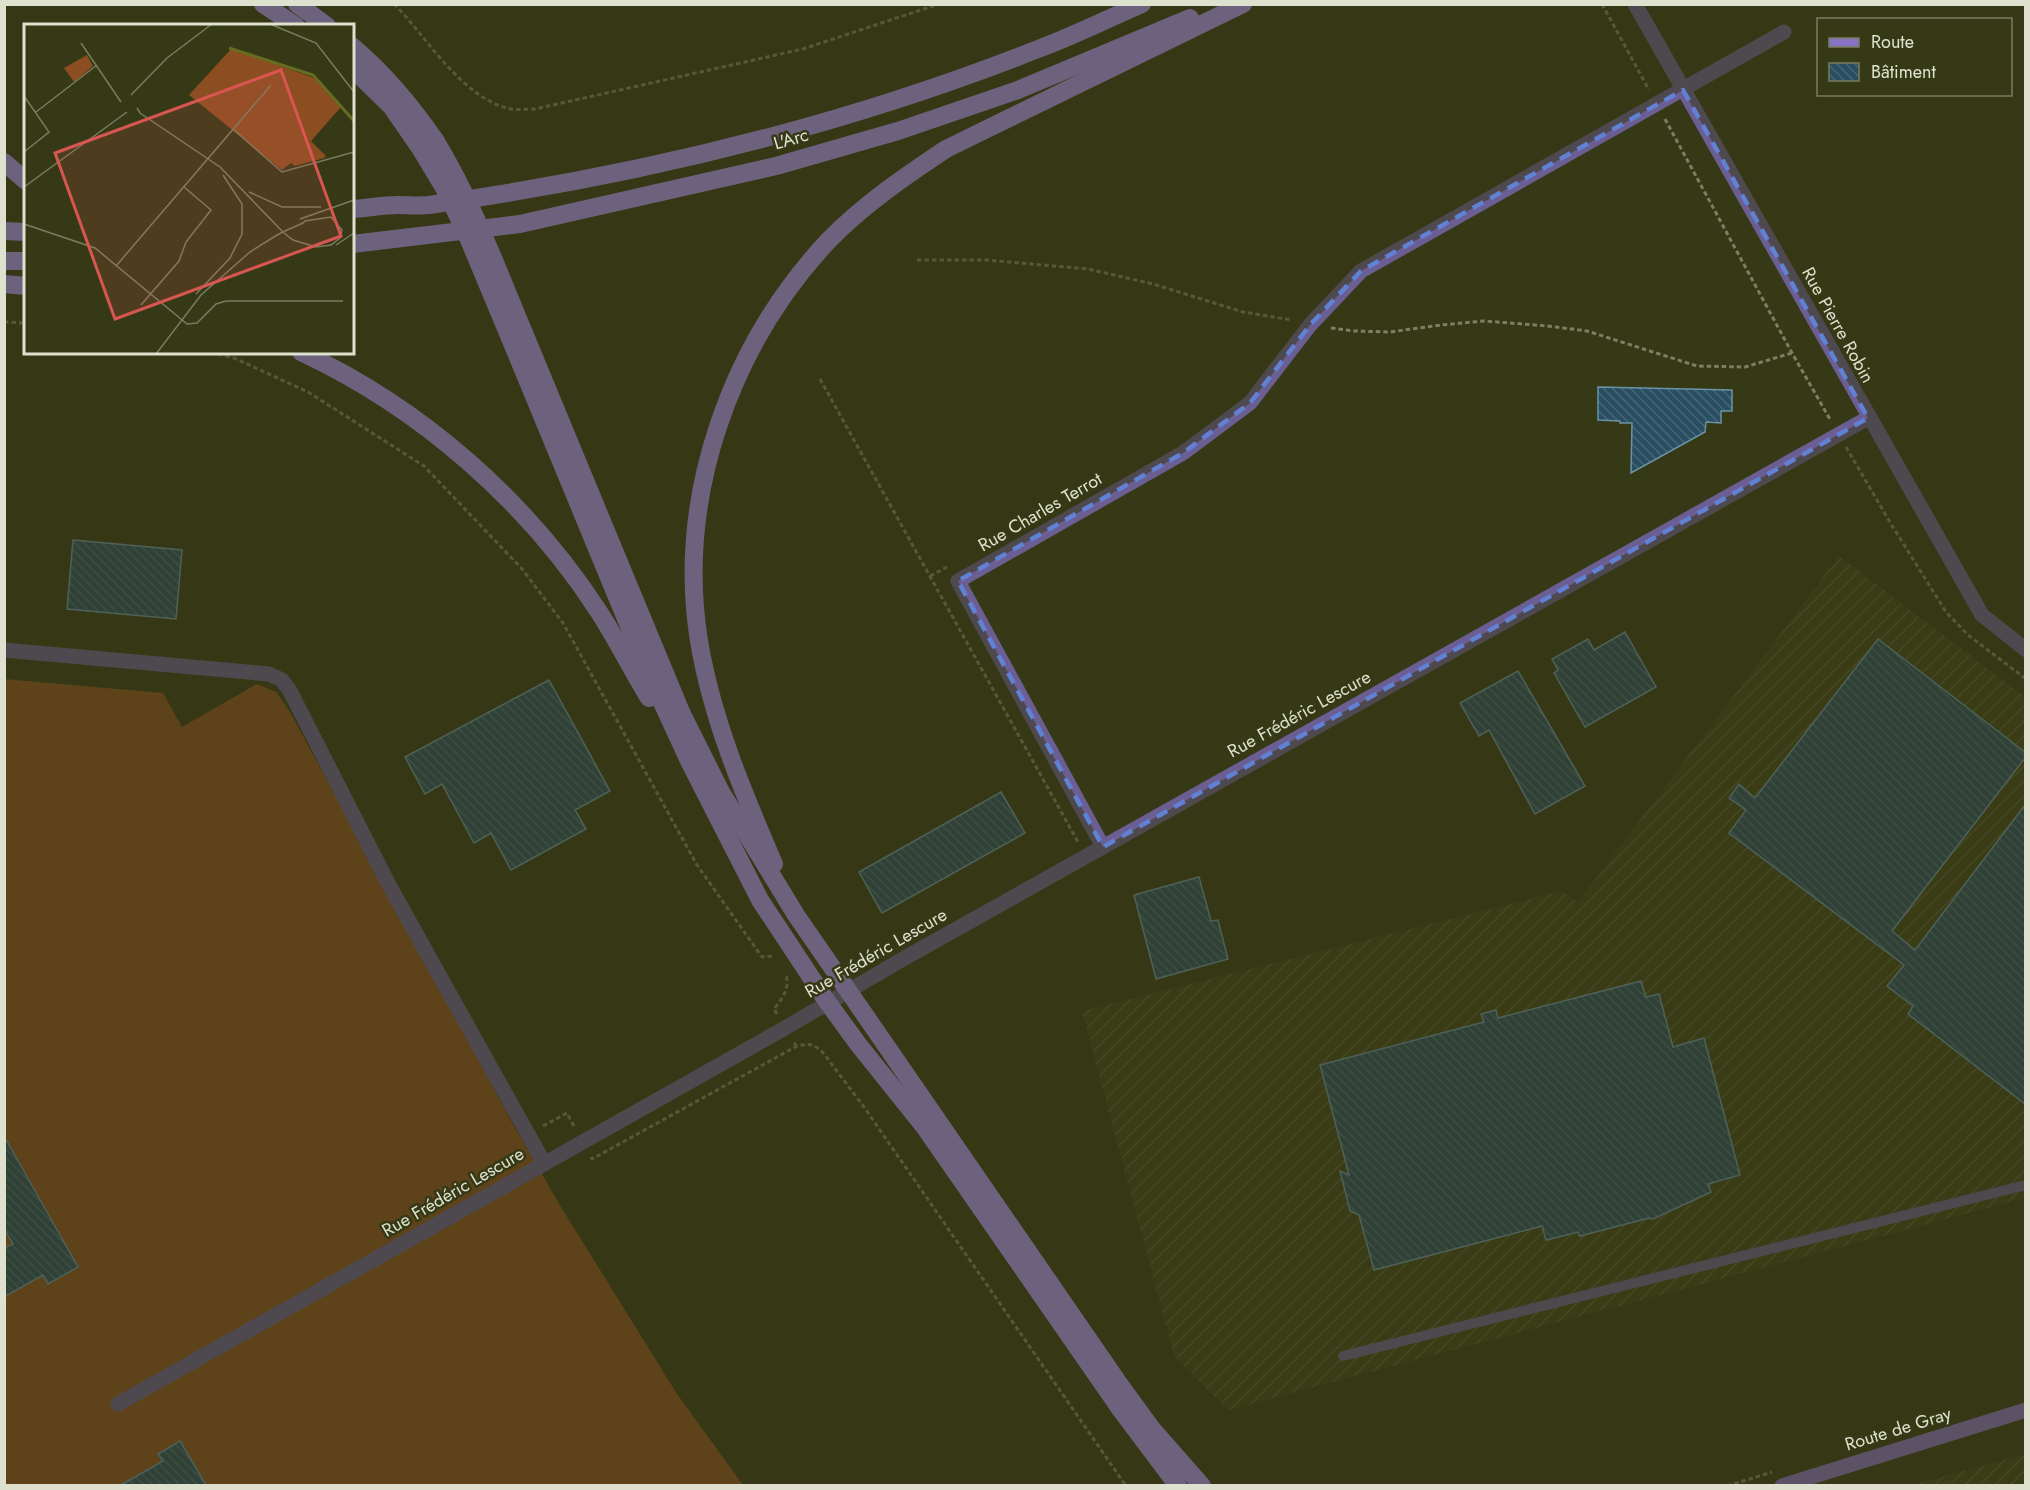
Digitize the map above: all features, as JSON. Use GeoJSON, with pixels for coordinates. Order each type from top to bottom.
{"type":"FeatureCollection","features":[{"type":"Feature","properties":{"kind":"highway"},"geometry":{"type":"LineString","coordinates":[[263,4],[293,24]]}},
{"type":"Feature","properties":{"kind":"highway"},"geometry":{"type":"LineString","coordinates":[[297,4],[324,24]]}},
{"type":"Feature","properties":{"kind":"highway","name":"L'Arc"},"geometry":{"type":"LineString","coordinates":[[354,209],[425,205],[502,194],[641,168],[766,138],[952,80],[1038,49],[1142,4]]}},
{"type":"Feature","properties":{"kind":"highway","name":"L'Arc"},"geometry":{"type":"LineString","coordinates":[[354,244],[520,224],[776,166],[898,131],[1018,90],[1222,4]]}},
{"type":"Feature","properties":{"kind":"highway"},"geometry":{"type":"LineString","coordinates":[[796,915],[730,757],[704,667],[696,612],[696,544],[703,485],[716,429],[743,363],[779,302],[802,271],[861,211],[902,178],[946,149],[1243,4]]}},
{"type":"Feature","properties":{"kind":"highway"},"geometry":{"type":"LineString","coordinates":[[354,48],[409,102],[446,191],[517,336],[681,712],[730,810],[796,915],[1132,1402],[1152,1429],[1202,1485]]}},
{"type":"Feature","properties":{"kind":"highway"},"geometry":{"type":"LineString","coordinates":[[354,70],[428,146]]}},
{"type":"Feature","properties":{"kind":"highway"},"geometry":{"type":"LineString","coordinates":[[4,162],[24,179]]}},
{"type":"Feature","properties":{"kind":"highway"},"geometry":{"type":"LineString","coordinates":[[4,231],[24,232]]}},
{"type":"Feature","properties":{"kind":"highway"},"geometry":{"type":"LineString","coordinates":[[4,261],[24,261]]}},
{"type":"Feature","properties":{"kind":"highway"},"geometry":{"type":"LineString","coordinates":[[4,284],[24,286]]}},
{"type":"Feature","properties":{"kind":"highway"},"geometry":{"type":"LineString","coordinates":[[517,336],[648,672],[690,763],[760,900],[828,1003],[926,1129],[1121,1410],[1158,1462],[1178,1485]]}},
{"type":"Feature","properties":{"kind":"highway"},"geometry":{"type":"LineString","coordinates":[[305,354],[367,388],[416,420],[472,465],[527,517],[599,612],[690,763]]}},
{"type":"Feature","properties":{"kind":"highway"},"geometry":{"type":"LineString","coordinates":[[776,924],[800,944],[829,984],[835,989],[848,990]]}},
{"type":"Feature","properties":{"kind":"highway"},"geometry":{"type":"LineString","coordinates":[[828,1003],[844,1007],[852,1014],[908,1088],[929,1107]]}},
{"type":"Feature","properties":{"kind":"main road","name":"Route de Gray"},"geometry":{"type":"LineString","coordinates":[[1782,1485],[2025,1410]]}},
{"type":"Feature","properties":{"kind":"street","name":"Rue Pierre Robin"},"geometry":{"type":"LineString","coordinates":[[1635,4],[1868,418],[1982,615],[2025,650]]}},
{"type":"Feature","properties":{"kind":"street","name":"Rue Charles Terrot"},"geometry":{"type":"LineString","coordinates":[[1103,847],[958,581],[1192,446],[1250,403],[1310,325],[1360,271],[1784,32]]}},
{"type":"Feature","properties":{"kind":"street","name":"Rue Frédéric Lescure"},"geometry":{"type":"LineString","coordinates":[[118,1404],[785,1028],[848,990],[1868,418]]}},
{"type":"Feature","properties":{"kind":"street"},"geometry":{"type":"LineString","coordinates":[[4,650],[269,674],[282,680],[290,691],[389,885],[544,1163]]}},
{"type":"Feature","properties":{"kind":"lane"},"geometry":{"type":"LineString","coordinates":[[1343,1356],[2025,1185]]}},
{"type":"Feature","properties":{"kind":"path"},"geometry":{"type":"LineString","coordinates":[[394,4],[462,82],[492,101],[512,109],[535,109],[803,49],[939,4]]}},
{"type":"Feature","properties":{"kind":"path"},"geometry":{"type":"LineString","coordinates":[[1602,4],[1653,98]]}},
{"type":"Feature","properties":{"kind":"path"},"geometry":{"type":"LineString","coordinates":[[1664,118],[1833,424]]}},
{"type":"Feature","properties":{"kind":"path"},"geometry":{"type":"LineString","coordinates":[[917,260],[986,260],[1088,268],[1153,284],[1243,312],[1293,321],[1287,329]]}},
{"type":"Feature","properties":{"kind":"path"},"geometry":{"type":"LineString","coordinates":[[1310,325],[1354,331],[1390,332],[1484,321],[1548,326],[1587,332],[1697,366],[1745,367],[1792,353]]}},
{"type":"Feature","properties":{"kind":"path"},"geometry":{"type":"LineString","coordinates":[[4,322],[24,323]]}},
{"type":"Feature","properties":{"kind":"path"},"geometry":{"type":"LineString","coordinates":[[219,354],[234,358],[308,392],[424,466],[522,569],[563,623],[697,865],[762,957],[775,956],[779,961]]}},
{"type":"Feature","properties":{"kind":"path"},"geometry":{"type":"LineString","coordinates":[[820,379],[1086,856]]}},
{"type":"Feature","properties":{"kind":"path"},"geometry":{"type":"LineString","coordinates":[[1844,444],[1946,612],[1968,635],[2025,679]]}},
{"type":"Feature","properties":{"kind":"path"},"geometry":{"type":"LineString","coordinates":[[930,576],[951,565]]}},
{"type":"Feature","properties":{"kind":"path"},"geometry":{"type":"LineString","coordinates":[[785,973],[786,992],[774,1010],[796,1046],[810,1043],[818,1047],[864,1107],[1126,1485]]}},
{"type":"Feature","properties":{"kind":"highlighted area"},"geometry":{"type":"Polygon","coordinates":[[[1683,90],[1868,418],[1103,847],[958,581],[1183,453],[1250,403],[1310,325],[1361,271],[1683,90]]]}},
{"type":"Feature","properties":{"kind":"shaded area"},"geometry":{"type":"Polygon","coordinates":[[[1839,556],[2025,697],[2025,1198],[1228,1410],[1174,1356],[1082,1011],[1562,891],[1578,902],[1839,556]]]}},
{"type":"Feature","properties":{"kind":"shaded area"},"geometry":{"type":"Polygon","coordinates":[[[4,679],[163,693],[182,727],[257,684],[276,692],[290,712],[514,1126],[561,1207],[677,1394],[743,1485],[5,1485],[4,679]]]}},
{"type":"Feature","properties":{"kind":"shaded area"},"geometry":{"type":"Polygon","coordinates":[[[2025,1454],[2025,1485],[1911,1485],[2025,1454]]]}},
{"type":"Feature","properties":{"kind":"building"},"geometry":{"type":"Polygon","coordinates":[[[1598,387],[1732,390],[1732,411],[1721,411],[1721,423],[1706,422],[1705,432],[1631,473],[1632,423],[1598,420],[1598,387]]]}},
{"type":"Feature","properties":{"kind":"building"},"geometry":{"type":"Polygon","coordinates":[[[73,540],[182,550],[176,619],[67,609],[73,540]]]}},
{"type":"Feature","properties":{"kind":"building"},"geometry":{"type":"Polygon","coordinates":[[[1625,632],[1656,687],[1585,727],[1554,673],[1558,670],[1552,659],[1588,639],[1594,650],[1625,632]]]}},
{"type":"Feature","properties":{"kind":"building"},"geometry":{"type":"Polygon","coordinates":[[[1878,639],[2025,752],[2025,758],[1892,931],[1915,950],[2025,805],[2025,1104],[1908,1014],[1913,1006],[1887,986],[1904,965],[1729,833],[1746,810],[1729,798],[1739,784],[1755,798],[1878,639]]]}},
{"type":"Feature","properties":{"kind":"building"},"geometry":{"type":"Polygon","coordinates":[[[1518,671],[1585,786],[1535,814],[1489,730],[1479,736],[1460,703],[1518,671]]]}},
{"type":"Feature","properties":{"kind":"building"},"geometry":{"type":"Polygon","coordinates":[[[549,680],[610,791],[575,810],[586,829],[511,870],[491,833],[474,843],[442,784],[425,794],[405,757],[549,680]]]}},
{"type":"Feature","properties":{"kind":"building"},"geometry":{"type":"Polygon","coordinates":[[[1001,792],[1025,833],[882,913],[859,872],[1001,792]]]}},
{"type":"Feature","properties":{"kind":"building"},"geometry":{"type":"Polygon","coordinates":[[[1199,877],[1211,921],[1218,920],[1228,959],[1156,979],[1134,895],[1199,877]]]}},
{"type":"Feature","properties":{"kind":"building"},"geometry":{"type":"Polygon","coordinates":[[[1641,981],[1646,997],[1659,994],[1673,1047],[1704,1038],[1740,1175],[1708,1184],[1711,1192],[1653,1219],[1649,1218],[1580,1236],[1578,1232],[1546,1240],[1542,1226],[1374,1270],[1359,1215],[1350,1211],[1340,1171],[1349,1175],[1320,1065],[1484,1022],[1481,1014],[1496,1010],[1498,1018],[1641,981]]]}},
{"type":"Feature","properties":{"kind":"building"},"geometry":{"type":"Polygon","coordinates":[[[4,1136],[78,1267],[48,1284],[43,1275],[4,1297],[4,1248],[13,1244],[4,1229],[4,1136]]]}},
{"type":"Feature","properties":{"kind":"building"},"geometry":{"type":"Polygon","coordinates":[[[180,1441],[206,1485],[121,1485],[163,1461],[158,1454],[180,1441]]]}}]}
